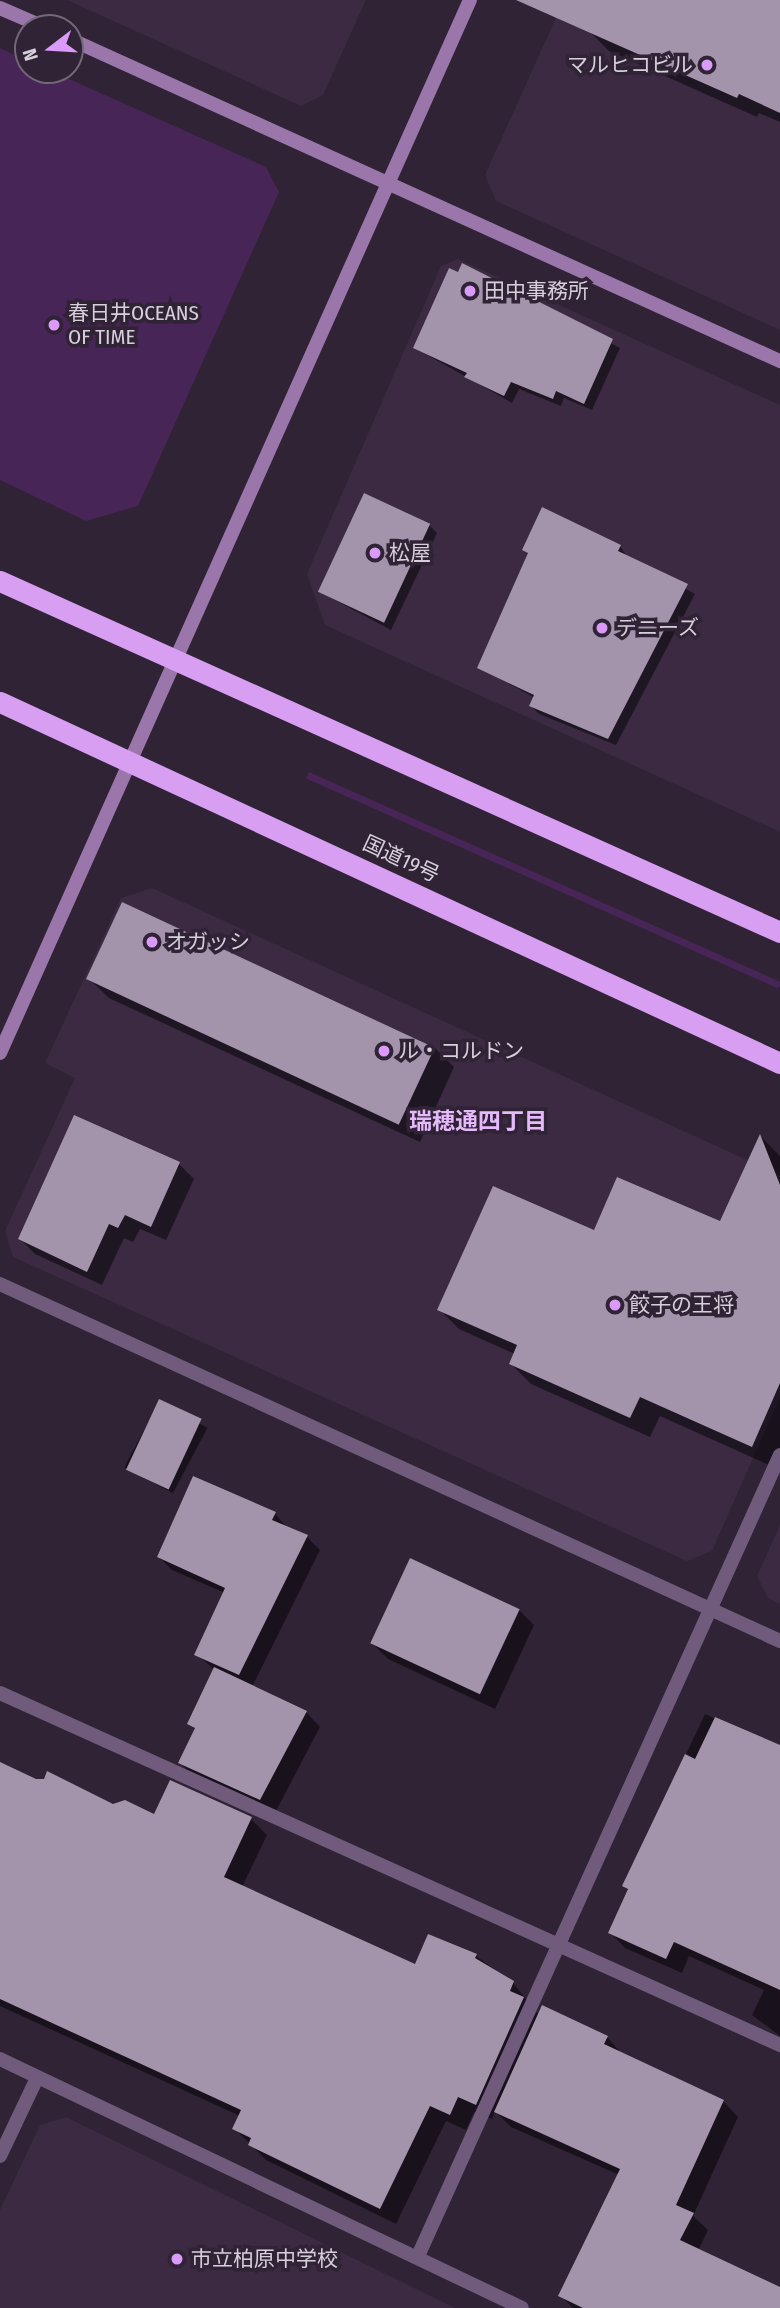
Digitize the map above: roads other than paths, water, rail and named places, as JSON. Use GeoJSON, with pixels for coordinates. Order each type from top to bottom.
{"type":"FeatureCollection","features":[{"type":"Feature","properties":{"kind":"highway"},"geometry":{"type":"LineString","coordinates":[[0,581],[780,932]]}},
{"type":"Feature","properties":{"kind":"highway","name":"国道19号"},"geometry":{"type":"LineString","coordinates":[[0,702],[780,1063]]}},
{"type":"Feature","properties":{"kind":"street"},"geometry":{"type":"LineString","coordinates":[[0,1053],[470,0]]}},
{"type":"Feature","properties":{"kind":"street"},"geometry":{"type":"LineString","coordinates":[[84,45],[780,361]]}},
{"type":"Feature","properties":{"kind":"street"},"geometry":{"type":"LineString","coordinates":[[0,1284],[780,1641]]}},
{"type":"Feature","properties":{"kind":"street"},"geometry":{"type":"LineString","coordinates":[[418,2256],[707,1608],[780,1455]]}},
{"type":"Feature","properties":{"kind":"street"},"geometry":{"type":"LineString","coordinates":[[0,1693],[558,1942],[780,2045]]}},
{"type":"Feature","properties":{"kind":"street"},"geometry":{"type":"LineString","coordinates":[[0,2059],[418,2256],[522,2308]]}},
{"type":"Feature","properties":{"kind":"street"},"geometry":{"type":"LineString","coordinates":[[0,2156],[37,2078]]}},
{"type":"Feature","properties":{"kind":"place","name":"マルヒコビル"},"geometry":{"type":"Point","coordinates":[707,65]}},
{"type":"Feature","properties":{"kind":"place","name":"田中事務所"},"geometry":{"type":"Point","coordinates":[470,291]}},
{"type":"Feature","properties":{"kind":"place","name":"春日井OCEANS OF TIME"},"geometry":{"type":"Point","coordinates":[54,325]}},
{"type":"Feature","properties":{"kind":"place","name":"松屋"},"geometry":{"type":"Point","coordinates":[375,553]}},
{"type":"Feature","properties":{"kind":"place","name":"デニーズ"},"geometry":{"type":"Point","coordinates":[602,628]}},
{"type":"Feature","properties":{"kind":"place","name":"オガッシ"},"geometry":{"type":"Point","coordinates":[152,942]}},
{"type":"Feature","properties":{"kind":"place","name":"ル・コルドン"},"geometry":{"type":"Point","coordinates":[384,1051]}},
{"type":"Feature","properties":{"kind":"place","name":"餃子の王将"},"geometry":{"type":"Point","coordinates":[615,1305]}},
{"type":"Feature","properties":{"kind":"place","name":"市立柏原中学校"},"geometry":{"type":"Point","coordinates":[177,2259]}},
{"type":"Feature","properties":{"kind":"district","name":"瑞穂通四丁目"},"geometry":{"type":"Point","coordinates":[478,1121]}}]}
